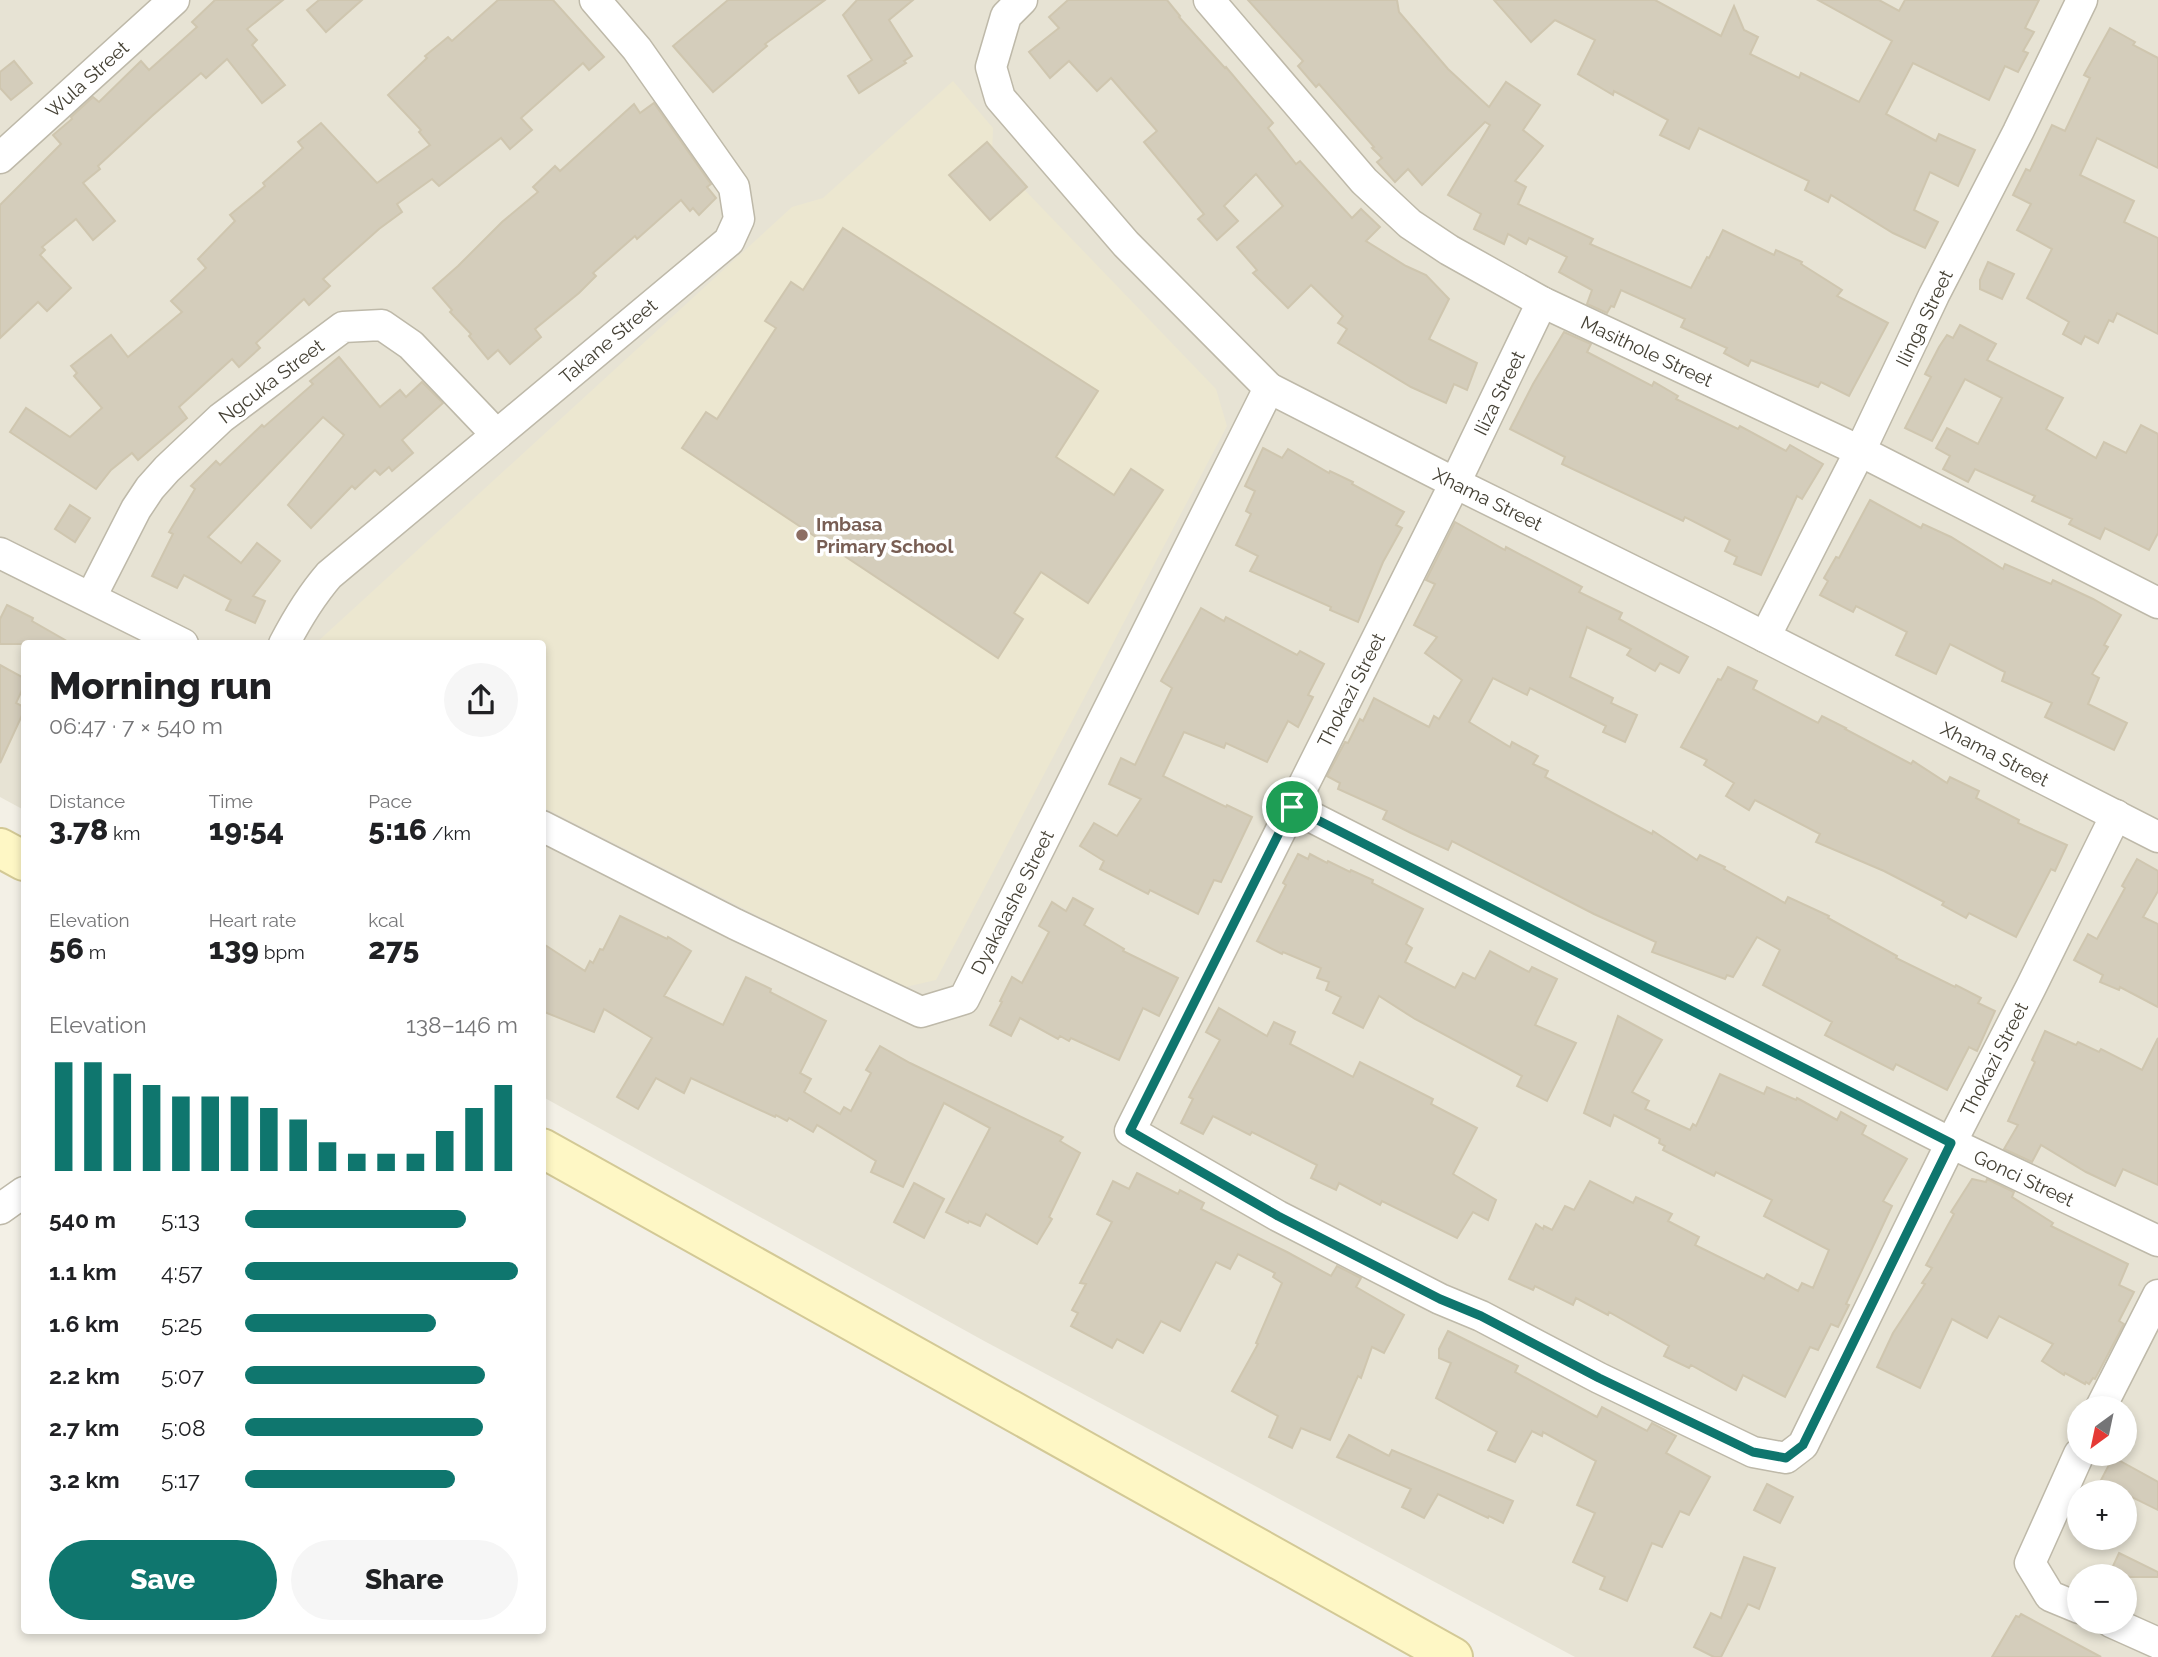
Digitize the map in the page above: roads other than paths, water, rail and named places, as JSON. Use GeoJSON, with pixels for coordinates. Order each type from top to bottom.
{"type":"FeatureCollection","features":[{"type":"Feature","properties":{"kind":"main road"},"geometry":{"type":"LineString","coordinates":[[0,848],[21,859]]}},
{"type":"Feature","properties":{"kind":"main road"},"geometry":{"type":"LineString","coordinates":[[546,1150],[1453,1657]]}},
{"type":"Feature","properties":{"kind":"street","name":"Wula Street"},"geometry":{"type":"LineString","coordinates":[[0,158],[174,0]]}},
{"type":"Feature","properties":{"kind":"street","name":"Takane Street"},"geometry":{"type":"LineString","coordinates":[[286,640],[307,602],[329,575],[729,241],[739,219],[734,187],[637,49],[595,0]]}},
{"type":"Feature","properties":{"kind":"street","name":"Xhama Street"},"geometry":{"type":"LineString","coordinates":[[1022,0],[1006,16],[992,67],[1000,98],[1126,244],[1269,388],[2158,836]]}},
{"type":"Feature","properties":{"kind":"street","name":"Masithole Street"},"geometry":{"type":"LineString","coordinates":[[1209,0],[1364,181],[1410,224],[1449,250],[1542,302],[1860,451],[2158,603]]}},
{"type":"Feature","properties":{"kind":"street","name":"Ilinga Street"},"geometry":{"type":"LineString","coordinates":[[1765,637],[1860,451],[1934,295],[2082,0]]}},
{"type":"Feature","properties":{"kind":"street","name":"Iliza Street"},"geometry":{"type":"LineString","coordinates":[[1455,483],[1542,302]]}},
{"type":"Feature","properties":{"kind":"street","name":"Ngcuka Street"},"geometry":{"type":"LineString","coordinates":[[91,597],[136,509],[167,469],[221,418],[343,327],[382,326],[411,345],[496,434]]}},
{"type":"Feature","properties":{"kind":"street","name":"Dyakalashe Street"},"geometry":{"type":"LineString","coordinates":[[546,828],[735,924],[921,1012],[964,999],[1269,388]]}},
{"type":"Feature","properties":{"kind":"street","name":"Thokazi Street"},"geometry":{"type":"LineString","coordinates":[[1455,483],[1130,1131],[1278,1216],[1427,1293],[1481,1316],[1599,1378],[1753,1452],[1786,1458],[1803,1445],[2116,814]]}},
{"type":"Feature","properties":{"kind":"street"},"geometry":{"type":"LineString","coordinates":[[0,553],[175,640]]}},
{"type":"Feature","properties":{"kind":"street","name":"Gonci Street"},"geometry":{"type":"LineString","coordinates":[[1292,807],[1951,1143],[2158,1241]]}},
{"type":"Feature","properties":{"kind":"street"},"geometry":{"type":"LineString","coordinates":[[0,1209],[21,1194]]}},
{"type":"Feature","properties":{"kind":"street"},"geometry":{"type":"LineString","coordinates":[[2107,1396],[2158,1295]]}},
{"type":"Feature","properties":{"kind":"street"},"geometry":{"type":"LineString","coordinates":[[2067,1603],[2050,1596],[2030,1563],[2074,1466]]}},
{"type":"Feature","properties":{"kind":"street"},"geometry":{"type":"LineString","coordinates":[[2137,1634],[2158,1643]]}},
{"type":"Feature","properties":{"kind":"place","name":"Imbasa Primary School"},"geometry":{"type":"Point","coordinates":[802,535]}}]}
